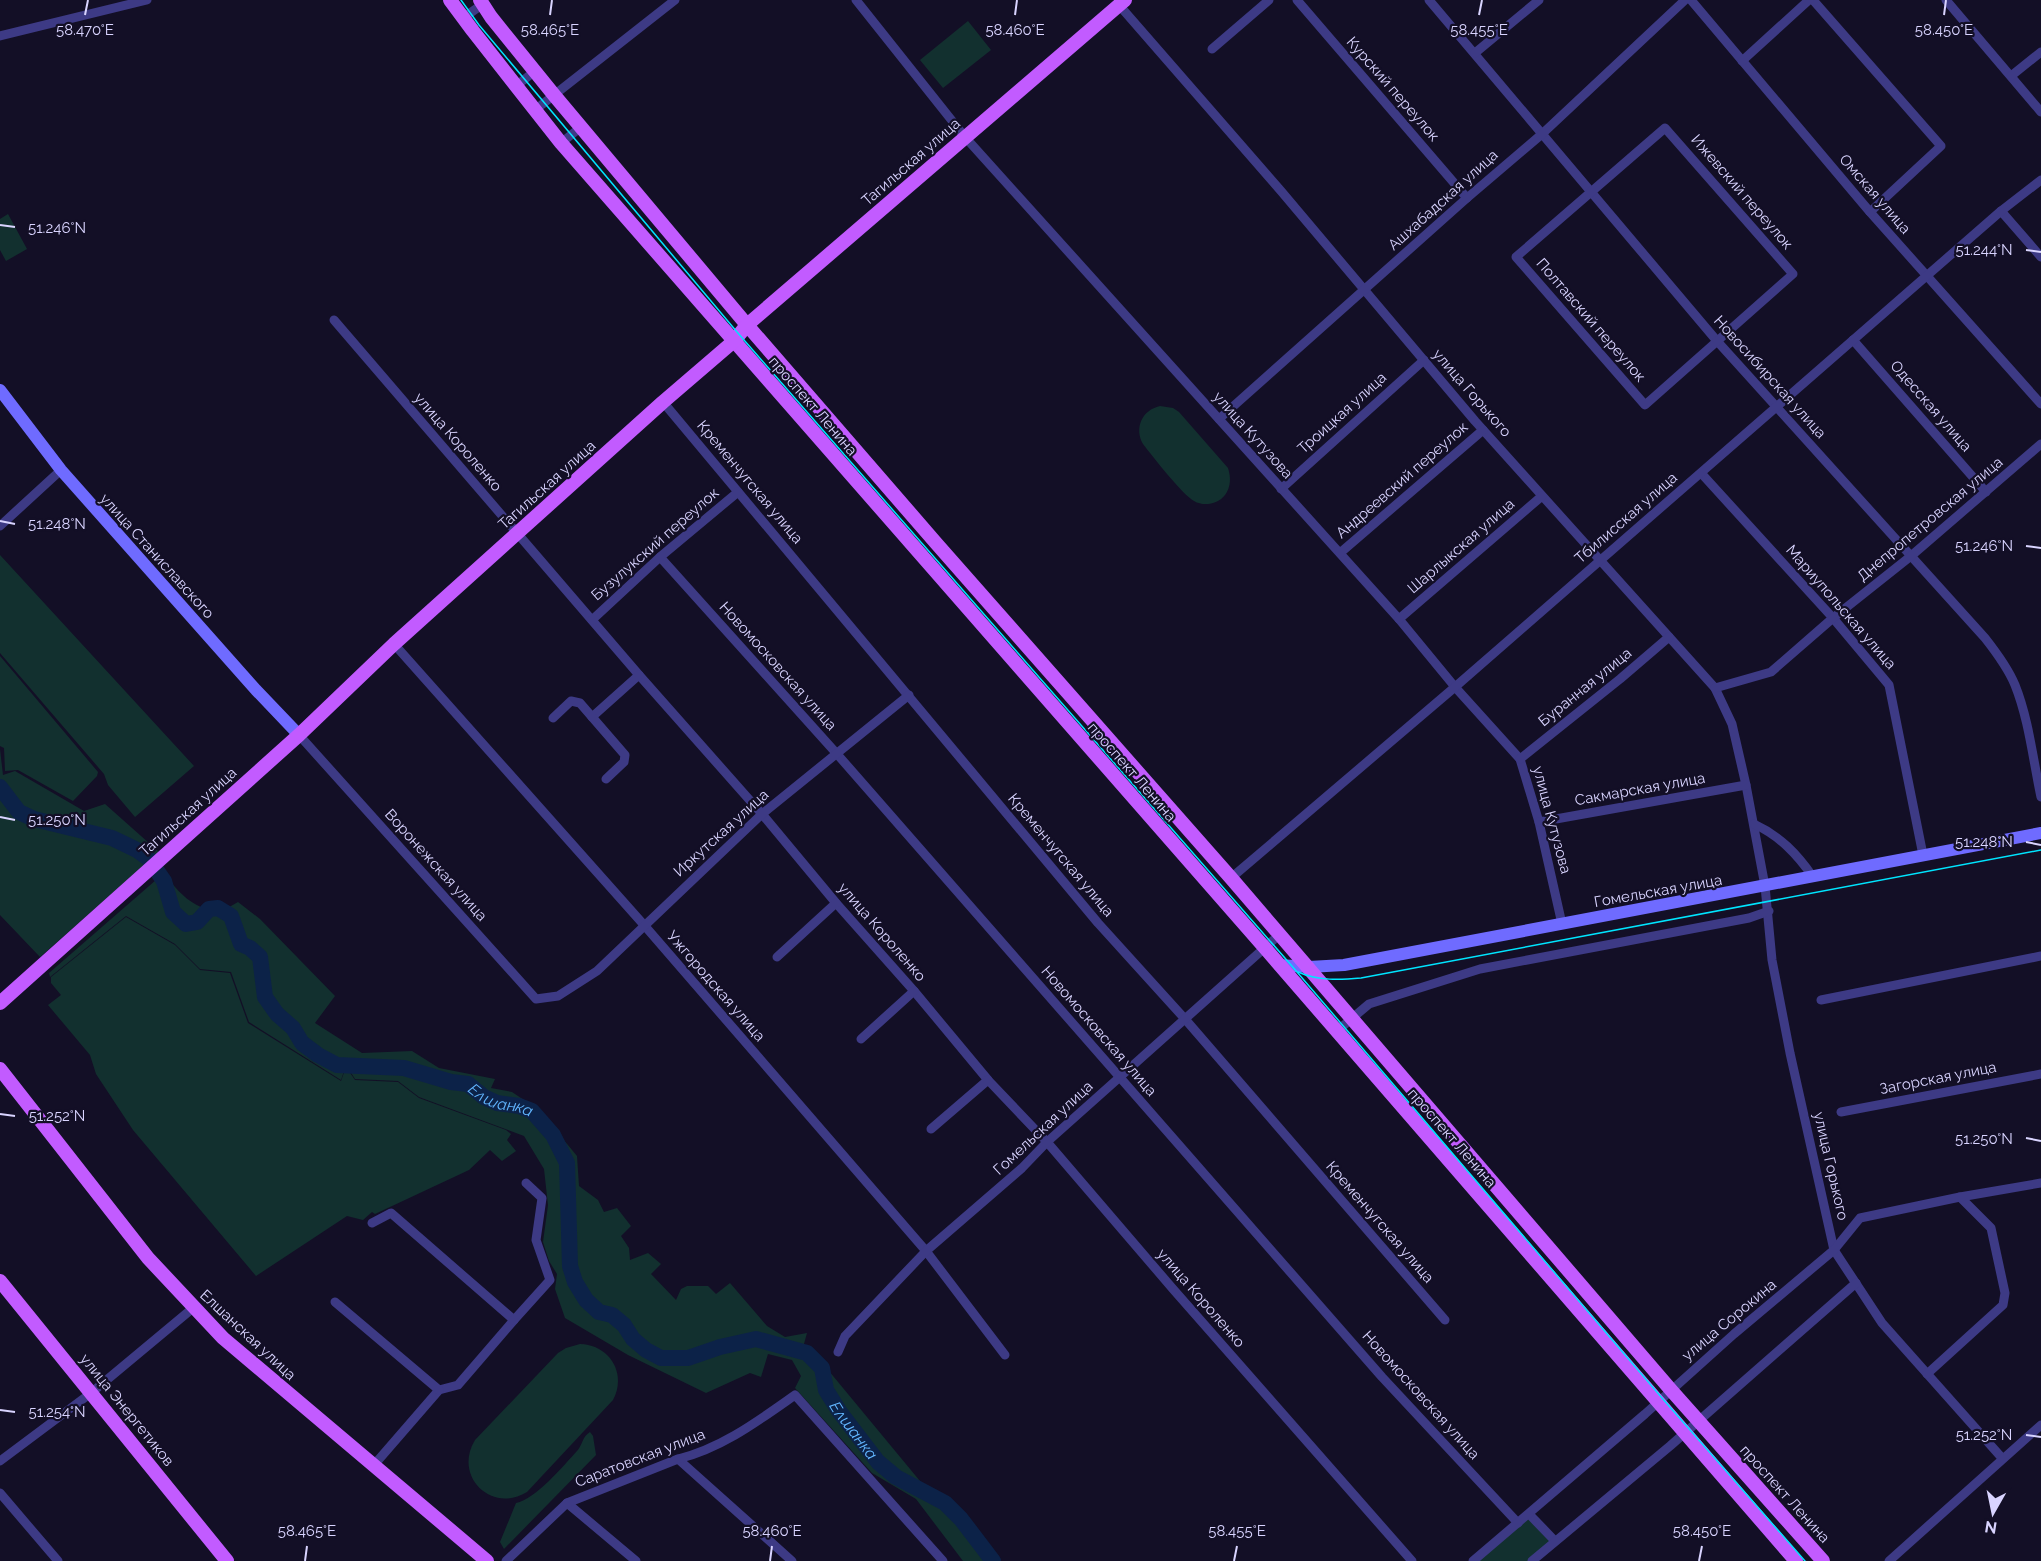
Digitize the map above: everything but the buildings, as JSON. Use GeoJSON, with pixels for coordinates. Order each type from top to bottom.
{"type":"FeatureCollection","features":[{"type":"Feature","properties":{"kind":"main road","name":"проспект Ленина"},"geometry":{"type":"LineString","coordinates":[[450,0],[561,143],[1279,964],[1796,1561]]}},
{"type":"Feature","properties":{"kind":"main road","name":"проспект Ленина"},"geometry":{"type":"LineString","coordinates":[[482,2],[554,95],[747,325],[1169,806],[1671,1390],[1822,1561]]}},
{"type":"Feature","properties":{"kind":"main road","name":"Тагильская улица"},"geometry":{"type":"LineString","coordinates":[[0,1004],[219,804],[299,735],[394,644],[734,341],[747,325],[1122,3]]}},
{"type":"Feature","properties":{"kind":"main road","name":"Елшанская улица"},"geometry":{"type":"LineString","coordinates":[[0,1069],[148,1258],[193,1308],[223,1338],[487,1561]]}},
{"type":"Feature","properties":{"kind":"main road","name":"улица Энергетиков"},"geometry":{"type":"LineString","coordinates":[[0,1281],[227,1561]]}},
{"type":"Feature","properties":{"kind":"street"},"geometry":{"type":"LineString","coordinates":[[0,36],[147,0]]}},
{"type":"Feature","properties":{"kind":"street"},"geometry":{"type":"LineString","coordinates":[[535,110],[675,0]]}},
{"type":"Feature","properties":{"kind":"street","name":"улица Кутузова"},"geometry":{"type":"LineString","coordinates":[[856,0],[965,137],[1340,553],[1520,759],[1539,822],[1562,924]]}},
{"type":"Feature","properties":{"kind":"street"},"geometry":{"type":"LineString","coordinates":[[1212,49],[1269,0]]}},
{"type":"Feature","properties":{"kind":"street","name":"Курский переулок"},"geometry":{"type":"LineString","coordinates":[[1297,0],[1467,198]]}},
{"type":"Feature","properties":{"kind":"street","name":"Новосибирская улица"},"geometry":{"type":"LineString","coordinates":[[1429,0],[1717,341],[1985,638],[2014,683],[2021,703],[2041,797]]}},
{"type":"Feature","properties":{"kind":"street"},"geometry":{"type":"LineString","coordinates":[[1476,53],[1539,0]]}},
{"type":"Feature","properties":{"kind":"street","name":"Ашхабадская улица"},"geometry":{"type":"LineString","coordinates":[[1219,419],[1542,134],[1685,0]]}},
{"type":"Feature","properties":{"kind":"street","name":"Омская улица"},"geometry":{"type":"LineString","coordinates":[[1691,0],[1870,212],[2041,404]]}},
{"type":"Feature","properties":{"kind":"street"},"geometry":{"type":"LineString","coordinates":[[1742,62],[1811,0],[1941,146],[1870,212]]}},
{"type":"Feature","properties":{"kind":"street"},"geometry":{"type":"LineString","coordinates":[[1946,0],[2041,112]]}},
{"type":"Feature","properties":{"kind":"street"},"geometry":{"type":"LineString","coordinates":[[463,18],[482,2]]}},
{"type":"Feature","properties":{"kind":"street","name":"улица Горького"},"geometry":{"type":"LineString","coordinates":[[1122,3],[1483,430],[1715,688],[1732,724],[1746,785],[1766,886],[1772,960],[1790,1053],[1834,1250],[1882,1323],[2002,1458]]}},
{"type":"Feature","properties":{"kind":"street"},"geometry":{"type":"LineString","coordinates":[[2011,76],[2041,52]]}},
{"type":"Feature","properties":{"kind":"street"},"geometry":{"type":"LineString","coordinates":[[516,86],[535,71]]}},
{"type":"Feature","properties":{"kind":"street"},"geometry":{"type":"LineString","coordinates":[[561,143],[581,127]]}},
{"type":"Feature","properties":{"kind":"street","name":"Ижевский переулок"},"geometry":{"type":"LineString","coordinates":[[1591,192],[1665,128],[1793,274],[1717,341]]}},
{"type":"Feature","properties":{"kind":"street","name":"Тбилисская улица"},"geometry":{"type":"LineString","coordinates":[[1231,878],[1455,687],[2001,211],[2041,180]]}},
{"type":"Feature","properties":{"kind":"street","name":"Полтавский переулок"},"geometry":{"type":"LineString","coordinates":[[1591,192],[1516,257],[1646,405],[1717,341]]}},
{"type":"Feature","properties":{"kind":"street"},"geometry":{"type":"LineString","coordinates":[[2001,211],[2041,257]]}},
{"type":"Feature","properties":{"kind":"street","name":"улица Короленко"},"geometry":{"type":"LineString","coordinates":[[334,320],[639,675],[762,814],[988,1080],[1047,1142],[1412,1561]]}},
{"type":"Feature","properties":{"kind":"street","name":"Одесская улица"},"geometry":{"type":"LineString","coordinates":[[1853,340],[1986,492]]}},
{"type":"Feature","properties":{"kind":"street","name":"Троицкая улица"},"geometry":{"type":"LineString","coordinates":[[1281,489],[1424,360]]}},
{"type":"Feature","properties":{"kind":"street","name":"улица Станиславского"},"geometry":{"type":"LineString","coordinates":[[0,390],[60,470],[250,684],[299,735]]}},
{"type":"Feature","properties":{"kind":"street","name":"Кременчугская улица"},"geometry":{"type":"LineString","coordinates":[[663,402],[1098,923],[1185,1019],[1445,1320]]}},
{"type":"Feature","properties":{"kind":"street","name":"Андреевский переулок"},"geometry":{"type":"LineString","coordinates":[[1340,553],[1483,430]]}},
{"type":"Feature","properties":{"kind":"street"},"geometry":{"type":"LineString","coordinates":[[827,447],[842,434]]}},
{"type":"Feature","properties":{"kind":"street","name":"Днепропетровская улица"},"geometry":{"type":"LineString","coordinates":[[1715,688],[1771,672],[2041,444]]}},
{"type":"Feature","properties":{"kind":"street"},"geometry":{"type":"LineString","coordinates":[[0,526],[60,470]]}},
{"type":"Feature","properties":{"kind":"street","name":"Мариупольская улица"},"geometry":{"type":"LineString","coordinates":[[1701,473],[1833,618],[1889,685],[1923,855]]}},
{"type":"Feature","properties":{"kind":"street","name":"Бузулукский переулок"},"geometry":{"type":"LineString","coordinates":[[592,620],[660,557],[738,492]]}},
{"type":"Feature","properties":{"kind":"street","name":"Шарлыкская улица"},"geometry":{"type":"LineString","coordinates":[[1399,620],[1542,496]]}},
{"type":"Feature","properties":{"kind":"street"},"geometry":{"type":"LineString","coordinates":[[921,555],[936,543]]}},
{"type":"Feature","properties":{"kind":"street","name":"Новомосковская улица"},"geometry":{"type":"LineString","coordinates":[[660,557],[837,754],[1382,1377],[1518,1523]]}},
{"type":"Feature","properties":{"kind":"street"},"geometry":{"type":"LineString","coordinates":[[953,592],[969,579]]}},
{"type":"Feature","properties":{"kind":"street","name":"Буранная улица"},"geometry":{"type":"LineString","coordinates":[[1520,759],[1669,637]]}},
{"type":"Feature","properties":{"kind":"street","name":"Ужгородская улица"},"geometry":{"type":"LineString","coordinates":[[394,644],[644,925],[926,1251],[1005,1355]]}},
{"type":"Feature","properties":{"kind":"street"},"geometry":{"type":"LineString","coordinates":[[1033,683],[1049,670]]}},
{"type":"Feature","properties":{"kind":"street"},"geometry":{"type":"LineString","coordinates":[[592,717],[639,675]]}},
{"type":"Feature","properties":{"kind":"street","name":"Иркутская улица"},"geometry":{"type":"LineString","coordinates":[[558,996],[597,971],[762,814],[909,695]]}},
{"type":"Feature","properties":{"kind":"street"},"geometry":{"type":"LineString","coordinates":[[553,718],[571,701],[580,703],[625,755],[624,762],[606,779]]}},
{"type":"Feature","properties":{"kind":"street","name":"Воронежская улица"},"geometry":{"type":"LineString","coordinates":[[299,735],[536,999],[558,996]]}},
{"type":"Feature","properties":{"kind":"street","name":"Сакмарская улица"},"geometry":{"type":"LineString","coordinates":[[1539,822],[1746,785]]}},
{"type":"Feature","properties":{"kind":"street"},"geometry":{"type":"LineString","coordinates":[[1153,820],[1169,806]]}},
{"type":"Feature","properties":{"kind":"street"},"geometry":{"type":"LineString","coordinates":[[1754,825],[1766,830],[1790,847],[1813,877]]}},
{"type":"Feature","properties":{"kind":"street","name":"Гомельская улица"},"geometry":{"type":"LineString","coordinates":[[1279,964],[1309,967],[1344,965],[2041,832]]}},
{"type":"Feature","properties":{"kind":"street"},"geometry":{"type":"LineString","coordinates":[[777,957],[836,903]]}},
{"type":"Feature","properties":{"kind":"street"},"geometry":{"type":"LineString","coordinates":[[1337,1031],[1369,1004],[1480,969],[1749,918],[1769,911]]}},
{"type":"Feature","properties":{"kind":"street","name":"Гомельская улица"},"geometry":{"type":"LineString","coordinates":[[838,1352],[845,1336],[926,1251],[1022,1168],[1047,1142],[1279,935]]}},
{"type":"Feature","properties":{"kind":"street"},"geometry":{"type":"LineString","coordinates":[[1821,1000],[2041,956]]}},
{"type":"Feature","properties":{"kind":"street"},"geometry":{"type":"LineString","coordinates":[[861,1039],[914,991]]}},
{"type":"Feature","properties":{"kind":"street","name":"Загорская улица"},"geometry":{"type":"LineString","coordinates":[[1841,1112],[2041,1074]]}},
{"type":"Feature","properties":{"kind":"street"},"geometry":{"type":"LineString","coordinates":[[931,1129],[988,1080]]}},
{"type":"Feature","properties":{"kind":"street"},"geometry":{"type":"LineString","coordinates":[[374,1465],[439,1390],[458,1385],[550,1280],[536,1240],[542,1198],[526,1183]]}},
{"type":"Feature","properties":{"kind":"street","name":"улица Сорокина"},"geometry":{"type":"LineString","coordinates":[[1473,1561],[1834,1250],[1860,1218],[2041,1183]]}},
{"type":"Feature","properties":{"kind":"street"},"geometry":{"type":"LineString","coordinates":[[1927,1374],[2003,1305],[2005,1293],[1991,1228],[1960,1197]]}},
{"type":"Feature","properties":{"kind":"street"},"geometry":{"type":"LineString","coordinates":[[372,1223],[391,1214],[514,1320]]}},
{"type":"Feature","properties":{"kind":"street"},"geometry":{"type":"LineString","coordinates":[[1527,1250],[1541,1238]]}},
{"type":"Feature","properties":{"kind":"street"},"geometry":{"type":"LineString","coordinates":[[1532,1561],[1684,1433],[1856,1283]]}},
{"type":"Feature","properties":{"kind":"street"},"geometry":{"type":"LineString","coordinates":[[335,1302],[439,1390]]}},
{"type":"Feature","properties":{"kind":"street"},"geometry":{"type":"LineString","coordinates":[[0,1461],[92,1393],[193,1308]]}},
{"type":"Feature","properties":{"kind":"street","name":"Саратовская улица"},"geometry":{"type":"LineString","coordinates":[[506,1561],[567,1503],[696,1454],[749,1429],[795,1395],[943,1561]]}},
{"type":"Feature","properties":{"kind":"street"},"geometry":{"type":"LineString","coordinates":[[1889,1561],[2041,1425]]}},
{"type":"Feature","properties":{"kind":"street"},"geometry":{"type":"LineString","coordinates":[[678,1459],[792,1561]]}},
{"type":"Feature","properties":{"kind":"street"},"geometry":{"type":"LineString","coordinates":[[0,1492],[58,1561]]}},
{"type":"Feature","properties":{"kind":"street"},"geometry":{"type":"LineString","coordinates":[[567,1503],[636,1561]]}},
{"type":"Feature","properties":{"kind":"street"},"geometry":{"type":"LineString","coordinates":[[1529,1514],[1555,1541]]}},
{"type":"Feature","properties":{"kind":"street"},"geometry":{"type":"LineString","coordinates":[[1779,1542],[1795,1530]]}},
{"type":"Feature","properties":{"kind":"green space"},"geometry":{"type":"Polygon","coordinates":[[[968,21],[991,50],[943,88],[920,60],[968,21]]]}},
{"type":"Feature","properties":{"kind":"green space"},"geometry":{"type":"Polygon","coordinates":[[[8,214],[27,249],[6,261],[0,250],[0,219],[8,214]]]}},
{"type":"Feature","properties":{"kind":"green space"},"geometry":{"type":"Polygon","coordinates":[[[1160,406],[1173,408],[1179,412],[1228,468],[1230,478],[1228,489],[1219,501],[1202,504],[1194,501],[1168,475],[1143,444],[1139,432],[1141,420],[1148,411],[1160,406]]]}},
{"type":"Feature","properties":{"kind":"green space"},"geometry":{"type":"Polygon","coordinates":[[[0,555],[194,766],[135,817],[108,785],[104,774],[0,653],[0,555]]]}},
{"type":"Feature","properties":{"kind":"green space"},"geometry":{"type":"Polygon","coordinates":[[[0,656],[98,772],[97,776],[73,801],[18,770],[5,771],[4,748],[0,746],[0,656]]]}},
{"type":"Feature","properties":{"kind":"green space"},"geometry":{"type":"Polygon","coordinates":[[[0,749],[3,775],[15,771],[84,811],[105,804],[159,852],[40,957],[0,915],[0,749]]]}},
{"type":"Feature","properties":{"kind":"green space"},"geometry":{"type":"Polygon","coordinates":[[[164,873],[181,894],[199,906],[217,914],[238,902],[260,919],[335,996],[315,1023],[362,1053],[412,1051],[439,1068],[495,1079],[491,1088],[512,1092],[539,1110],[577,1156],[579,1186],[598,1200],[604,1212],[617,1208],[631,1226],[621,1236],[629,1248],[630,1260],[648,1253],[661,1264],[651,1274],[676,1300],[681,1289],[687,1286],[708,1286],[716,1294],[730,1283],[767,1326],[785,1337],[807,1333],[802,1351],[809,1359],[819,1359],[939,1504],[987,1546],[997,1561],[963,1561],[916,1499],[872,1473],[795,1388],[801,1376],[792,1360],[768,1354],[761,1377],[750,1373],[706,1393],[628,1355],[565,1318],[555,1289],[557,1274],[549,1261],[543,1242],[548,1205],[544,1169],[524,1136],[419,1097],[398,1081],[355,1079],[346,1065],[341,1080],[249,1022],[231,972],[200,969],[175,944],[126,916],[50,977],[49,973],[164,873]]]}},
{"type":"Feature","properties":{"kind":"green space"},"geometry":{"type":"Polygon","coordinates":[[[126,917],[175,945],[200,970],[230,973],[248,1023],[341,1081],[346,1067],[355,1080],[398,1082],[419,1098],[506,1130],[511,1134],[507,1140],[516,1151],[502,1161],[490,1150],[469,1170],[375,1214],[372,1212],[363,1220],[347,1216],[256,1276],[133,1130],[96,1074],[90,1055],[48,1005],[61,995],[51,983],[51,977],[126,917]]]}},
{"type":"Feature","properties":{"kind":"green space"},"geometry":{"type":"Polygon","coordinates":[[[580,1344],[600,1350],[613,1363],[618,1380],[613,1400],[527,1492],[514,1498],[489,1495],[479,1488],[472,1478],[469,1453],[475,1440],[558,1353],[580,1344]]]}},
{"type":"Feature","properties":{"kind":"green space"},"geometry":{"type":"Polygon","coordinates":[[[590,1432],[593,1436],[596,1455],[504,1549],[500,1542],[516,1503],[532,1495],[549,1481],[577,1451],[585,1436],[590,1432]]]}},
{"type":"Feature","properties":{"kind":"green space"},"geometry":{"type":"Polygon","coordinates":[[[1529,1514],[1555,1541],[1532,1561],[1473,1561],[1529,1514]]]}},
{"type":"Feature","properties":{"kind":"waterway","name":"Елшанка"},"geometry":{"type":"LineString","coordinates":[[0,787],[19,812],[34,819],[112,838],[148,858],[164,881],[173,912],[186,924],[197,922],[209,909],[218,908],[231,916],[241,944],[260,957],[265,997],[277,1014],[293,1028],[302,1043],[318,1055],[337,1065],[404,1068],[451,1082],[468,1084],[484,1097],[497,1103],[519,1106],[532,1111],[553,1135],[567,1163],[570,1266],[575,1282],[586,1300],[599,1312],[612,1315],[624,1325],[633,1339],[646,1350],[661,1358],[688,1358],[720,1347],[756,1339],[807,1353],[822,1368],[826,1390],[839,1411],[878,1462],[896,1477],[945,1503],[961,1519],[993,1561]]}},
{"type":"Feature","properties":{"kind":"tram line"},"geometry":{"type":"LineString","coordinates":[[461,0],[479,25],[737,332],[1291,965],[1662,1398],[1805,1561]]}},
{"type":"Feature","properties":{"kind":"tram line"},"geometry":{"type":"LineString","coordinates":[[1298,972],[1321,978],[1361,978],[2041,850]]}}]}
